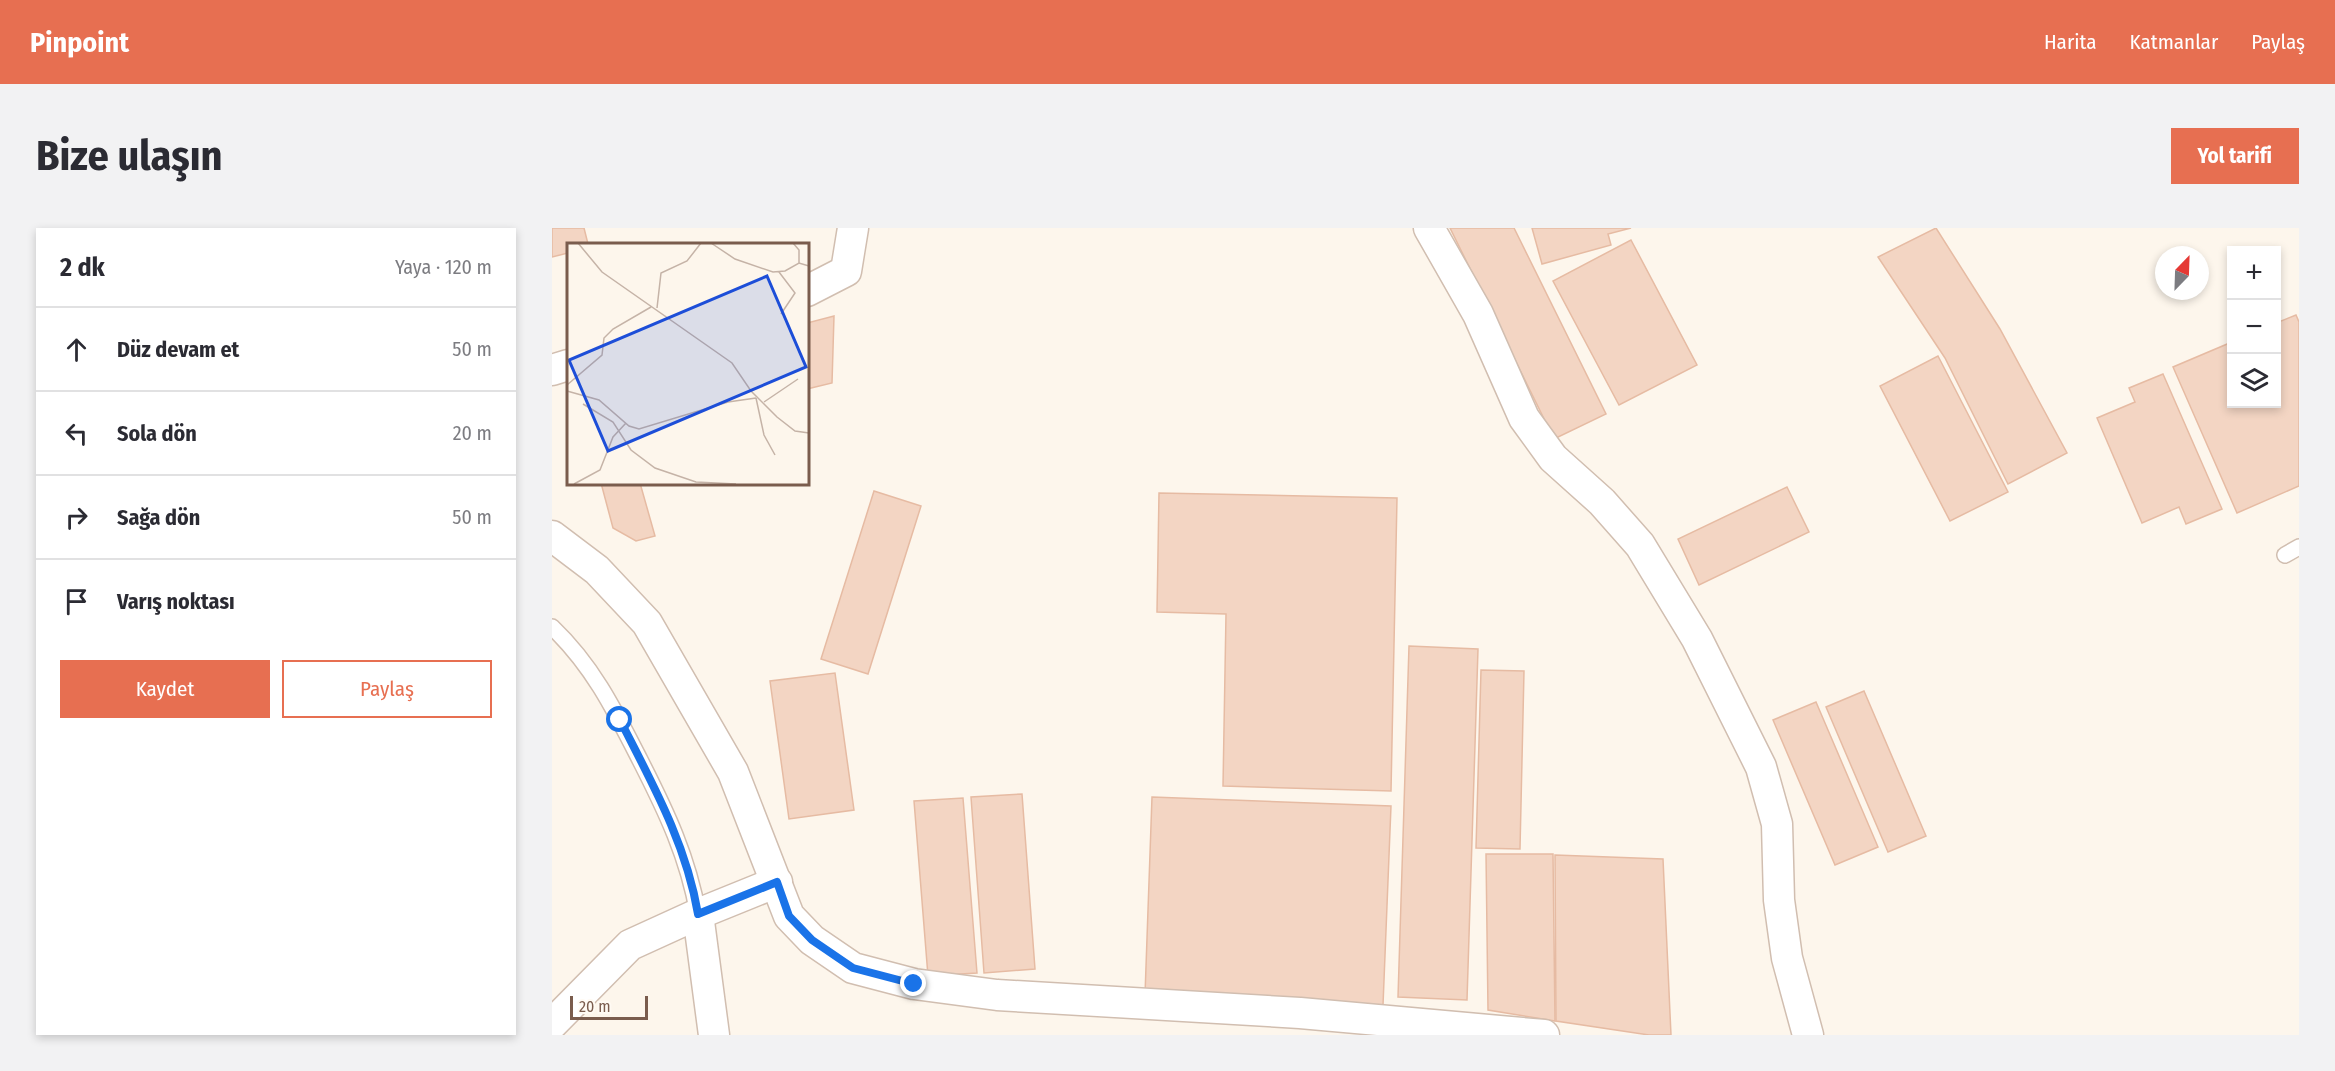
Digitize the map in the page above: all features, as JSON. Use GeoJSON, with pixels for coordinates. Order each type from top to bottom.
{"type":"FeatureCollection","features":[{"type":"Feature","properties":{"kind":"street"},"geometry":{"type":"LineString","coordinates":[[808,290],[846,271],[854,228]]}},
{"type":"Feature","properties":{"kind":"street"},"geometry":{"type":"LineString","coordinates":[[1428,228],[1478,314],[1524,418],[1553,458],[1602,502],[1640,545],[1697,639],[1761,767],[1777,825],[1779,900],[1787,958],[1808,1035]]}},
{"type":"Feature","properties":{"kind":"street"},"geometry":{"type":"LineString","coordinates":[[552,370],[567,365]]}},
{"type":"Feature","properties":{"kind":"street"},"geometry":{"type":"LineString","coordinates":[[552,536],[597,570],[647,623],[733,772],[789,916],[812,940],[853,968],[914,984],[997,994],[1300,1012],[1544,1035]]}},
{"type":"Feature","properties":{"kind":"street"},"geometry":{"type":"LineString","coordinates":[[552,1024],[630,945],[723,903],[777,882]]}},
{"type":"Feature","properties":{"kind":"street"},"geometry":{"type":"LineString","coordinates":[[714,1035],[723,903]]}},
{"type":"Feature","properties":{"kind":"lane"},"geometry":{"type":"LineString","coordinates":[[2285,555],[2299,547]]}},
{"type":"Feature","properties":{"kind":"lane"},"geometry":{"type":"LineString","coordinates":[[552,627],[583,660],[609,699],[676,832],[693,883],[723,903]]}},
{"type":"Feature","properties":{"kind":"building"},"geometry":{"type":"Polygon","coordinates":[[[552,228],[584,228],[588,243],[567,243],[567,253],[552,257],[552,228]]]}},
{"type":"Feature","properties":{"kind":"building"},"geometry":{"type":"Polygon","coordinates":[[[1450,228],[1514,228],[1606,414],[1554,439],[1450,228]]]}},
{"type":"Feature","properties":{"kind":"building"},"geometry":{"type":"Polygon","coordinates":[[[1532,228],[1631,228],[1608,234],[1611,245],[1542,264],[1532,228]]]}},
{"type":"Feature","properties":{"kind":"building"},"geometry":{"type":"Polygon","coordinates":[[[1936,228],[2000,329],[2067,453],[2008,484],[1945,358],[1878,257],[1936,228]]]}},
{"type":"Feature","properties":{"kind":"building"},"geometry":{"type":"Polygon","coordinates":[[[1631,240],[1697,365],[1619,405],[1553,281],[1631,240]]]}},
{"type":"Feature","properties":{"kind":"building"},"geometry":{"type":"Polygon","coordinates":[[[2296,315],[2299,322],[2299,486],[2237,513],[2173,367],[2227,344],[2227,408],[2281,408],[2281,321],[2296,315]]]}},
{"type":"Feature","properties":{"kind":"building"},"geometry":{"type":"Polygon","coordinates":[[[834,316],[832,383],[808,389],[808,323],[834,316]]]}},
{"type":"Feature","properties":{"kind":"building"},"geometry":{"type":"Polygon","coordinates":[[[1938,356],[2008,492],[1950,521],[1880,386],[1938,356]]]}},
{"type":"Feature","properties":{"kind":"building"},"geometry":{"type":"Polygon","coordinates":[[[2163,374],[2222,509],[2186,524],[2179,507],[2142,523],[2097,418],[2135,402],[2129,388],[2163,374]]]}},
{"type":"Feature","properties":{"kind":"building"},"geometry":{"type":"Polygon","coordinates":[[[601,484],[640,484],[655,536],[636,541],[613,528],[601,484]]]}},
{"type":"Feature","properties":{"kind":"building"},"geometry":{"type":"Polygon","coordinates":[[[1787,487],[1809,532],[1699,585],[1678,539],[1787,487]]]}},
{"type":"Feature","properties":{"kind":"building"},"geometry":{"type":"Polygon","coordinates":[[[874,491],[921,506],[868,674],[821,659],[874,491]]]}},
{"type":"Feature","properties":{"kind":"building"},"geometry":{"type":"Polygon","coordinates":[[[1159,493],[1397,498],[1391,791],[1223,786],[1226,614],[1157,612],[1159,493]]]}},
{"type":"Feature","properties":{"kind":"building"},"geometry":{"type":"Polygon","coordinates":[[[1409,646],[1478,649],[1467,1000],[1398,997],[1409,646]]]}},
{"type":"Feature","properties":{"kind":"building"},"geometry":{"type":"Polygon","coordinates":[[[1481,670],[1524,671],[1520,849],[1476,848],[1481,670]]]}},
{"type":"Feature","properties":{"kind":"building"},"geometry":{"type":"Polygon","coordinates":[[[835,673],[854,810],[789,819],[770,681],[835,673]]]}},
{"type":"Feature","properties":{"kind":"building"},"geometry":{"type":"Polygon","coordinates":[[[1864,691],[1926,836],[1888,852],[1826,707],[1864,691]]]}},
{"type":"Feature","properties":{"kind":"building"},"geometry":{"type":"Polygon","coordinates":[[[1816,702],[1878,847],[1835,865],[1773,720],[1816,702]]]}},
{"type":"Feature","properties":{"kind":"building"},"geometry":{"type":"Polygon","coordinates":[[[1022,794],[1035,969],[984,973],[971,797],[1022,794]]]}},
{"type":"Feature","properties":{"kind":"building"},"geometry":{"type":"Polygon","coordinates":[[[1152,797],[1391,806],[1383,1005],[1145,995],[1152,797]]]}},
{"type":"Feature","properties":{"kind":"building"},"geometry":{"type":"Polygon","coordinates":[[[963,798],[977,973],[928,976],[914,801],[963,798]]]}},
{"type":"Feature","properties":{"kind":"building"},"geometry":{"type":"Polygon","coordinates":[[[1486,854],[1553,854],[1555,1021],[1488,1010],[1486,854]]]}},
{"type":"Feature","properties":{"kind":"building"},"geometry":{"type":"Polygon","coordinates":[[[1555,855],[1663,859],[1671,1035],[1649,1035],[1556,1021],[1555,855]]]}},
{"type":"Feature","properties":{"kind":"route"},"geometry":{"type":"LineString","coordinates":[[620,720],[676,832],[693,883],[698,914],[777,882],[789,916],[812,940],[853,968],[914,984]]}}]}
